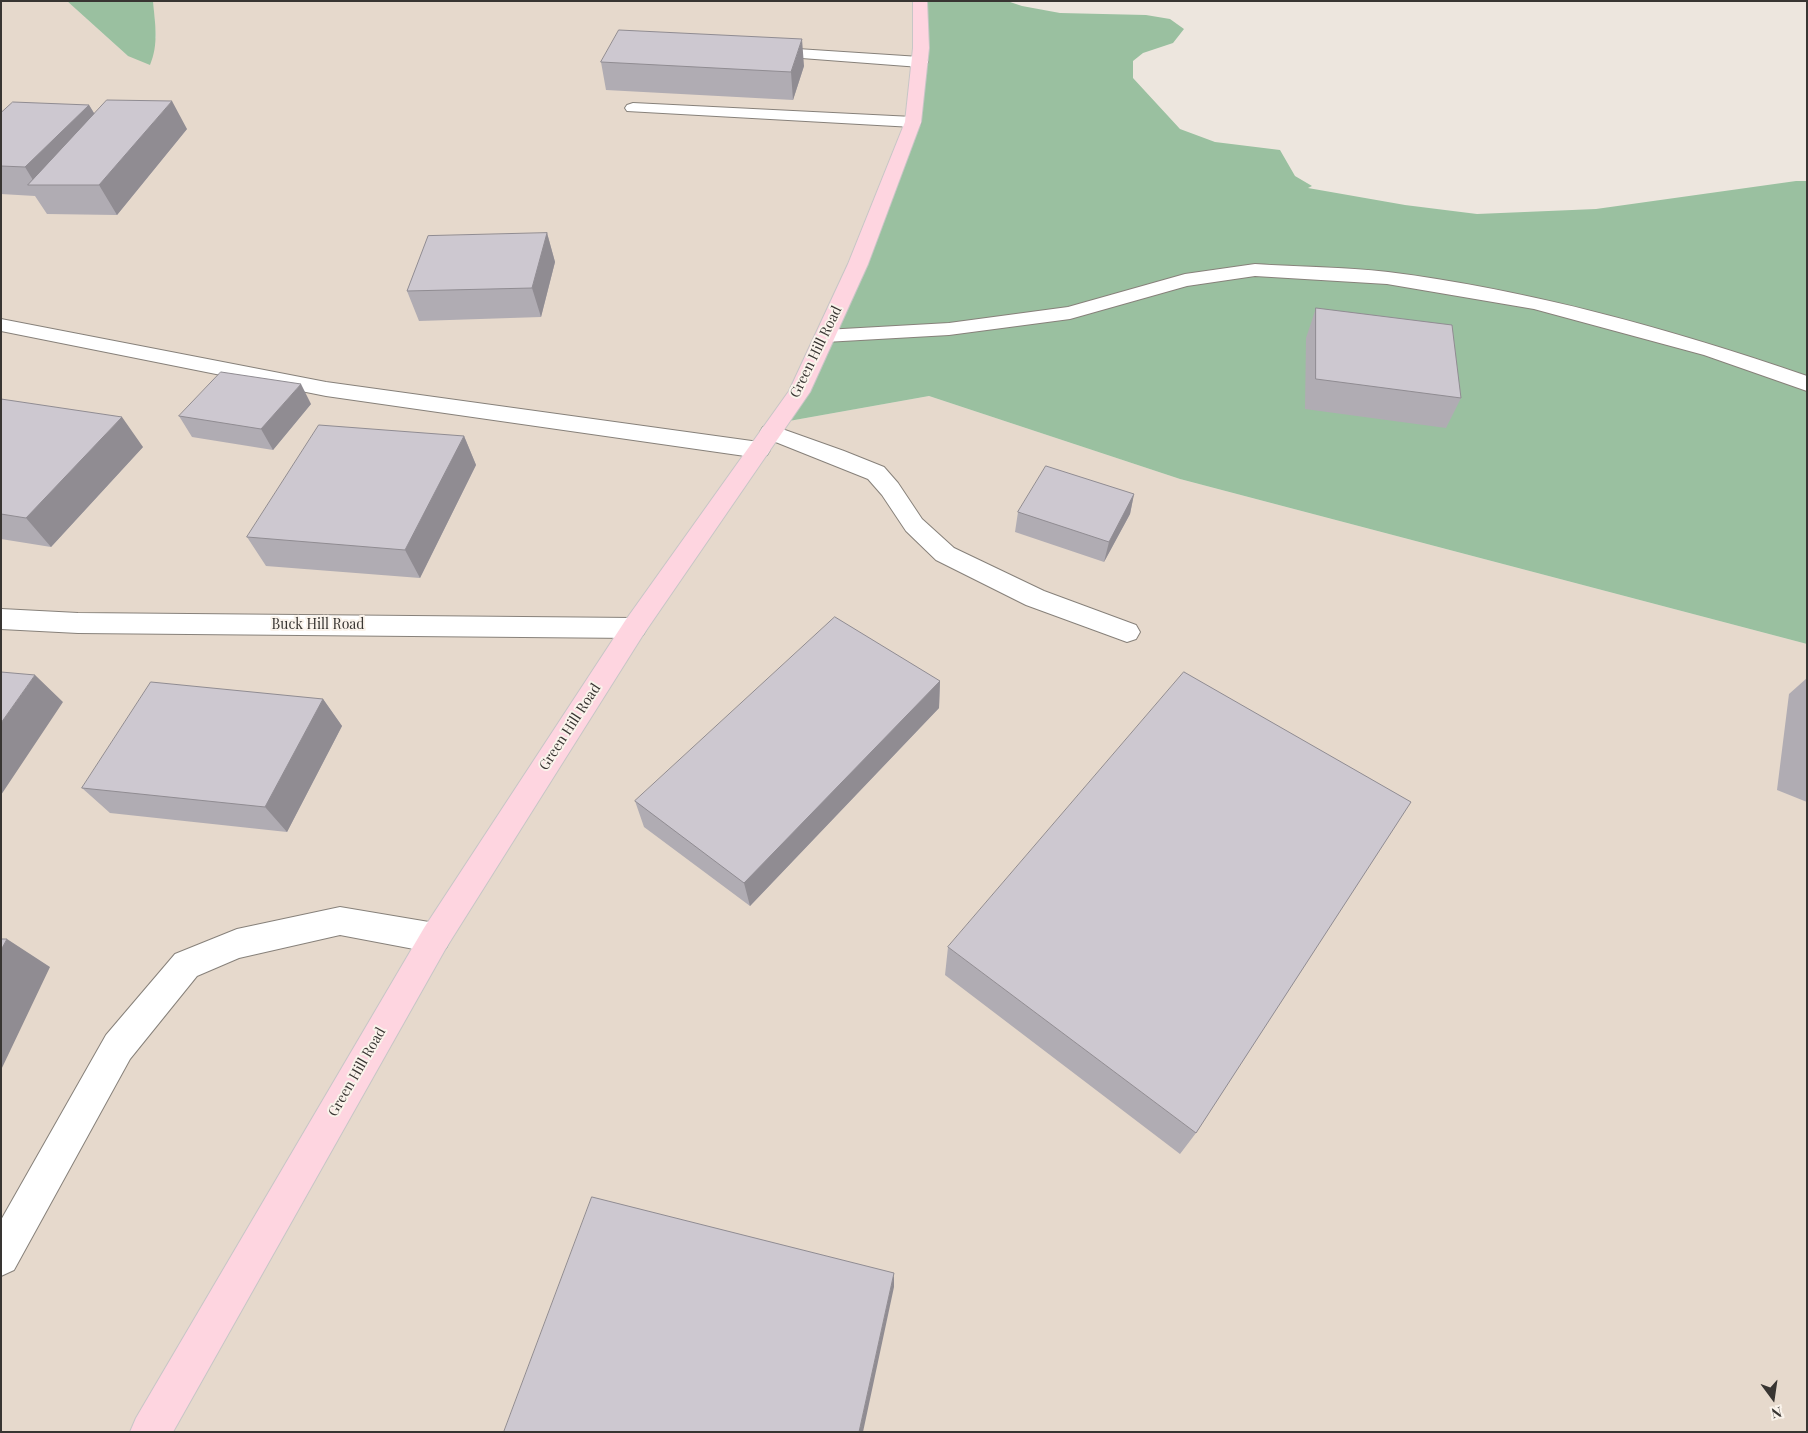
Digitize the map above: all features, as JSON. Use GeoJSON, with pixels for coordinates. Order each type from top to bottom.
{"type":"FeatureCollection","features":[{"type":"Feature","properties":{"kind":"main road","name":"Green Hill Road"},"geometry":{"type":"LineString","coordinates":[[150,1432],[434,938],[634,628],[799,392],[858,264],[913,122],[920,62],[920,1]]}},
{"type":"Feature","properties":{"kind":"street"},"geometry":{"type":"LineString","coordinates":[[755,51],[920,62]]}},
{"type":"Feature","properties":{"kind":"street"},"geometry":{"type":"LineString","coordinates":[[632,108],[913,122]]}},
{"type":"Feature","properties":{"kind":"street"},"geometry":{"type":"LineString","coordinates":[[825,336],[949,330],[1070,313],[1184,280],[1255,270],[1387,278],[1536,303],[1711,350],[1807,384]]}},
{"type":"Feature","properties":{"kind":"street"},"geometry":{"type":"LineString","coordinates":[[1,325],[326,389],[765,441],[836,456],[876,473],[890,489],[914,525],[945,554],[1035,598],[1127,632]]}},
{"type":"Feature","properties":{"kind":"street","name":"Buck Hill Road"},"geometry":{"type":"LineString","coordinates":[[1,619],[78,623],[634,628]]}},
{"type":"Feature","properties":{"kind":"street"},"geometry":{"type":"LineString","coordinates":[[1,1257],[118,1047],[186,965],[237,944],[340,921],[434,938]]}},
{"type":"Feature","properties":{"kind":"shaded area"},"geometry":{"type":"Polygon","coordinates":[[[1,1],[67,1],[128,56],[156,38],[153,1],[920,1],[911,126],[789,421],[929,396],[1180,479],[1807,644],[1807,1432],[1,1432],[1,1]]]}},
{"type":"Feature","properties":{"kind":"green space"},"geometry":{"type":"Polygon","coordinates":[[[67,1],[153,1],[155,49],[150,65],[128,56],[67,1]]]}},
{"type":"Feature","properties":{"kind":"green space"},"geometry":{"type":"Polygon","coordinates":[[[920,1],[1007,1],[1022,6],[1060,13],[1146,15],[1170,19],[1184,29],[1173,43],[1143,53],[1133,61],[1133,78],[1180,129],[1215,142],[1280,150],[1295,176],[1312,186],[1308,188],[1405,205],[1477,214],[1596,209],[1807,181],[1807,644],[1180,479],[929,396],[789,421],[903,155],[920,1]]]}},
{"type":"Feature","properties":{"kind":"building"},"geometry":{"type":"Polygon","coordinates":[[[619,30],[802,39],[791,72],[601,62],[619,30]]]}},
{"type":"Feature","properties":{"kind":"building"},"geometry":{"type":"Polygon","coordinates":[[[107,100],[172,101],[99,185],[28,185],[107,100]]]}},
{"type":"Feature","properties":{"kind":"building"},"geometry":{"type":"Polygon","coordinates":[[[13,102],[89,105],[25,167],[1,166],[1,113],[13,102]]]}},
{"type":"Feature","properties":{"kind":"building"},"geometry":{"type":"Polygon","coordinates":[[[547,233],[532,288],[407,291],[428,236],[547,233]]]}},
{"type":"Feature","properties":{"kind":"building"},"geometry":{"type":"Polygon","coordinates":[[[1316,308],[1452,325],[1461,398],[1316,379],[1316,308]]]}},
{"type":"Feature","properties":{"kind":"building"},"geometry":{"type":"Polygon","coordinates":[[[221,372],[301,384],[261,429],[179,416],[221,372]]]}},
{"type":"Feature","properties":{"kind":"building"},"geometry":{"type":"Polygon","coordinates":[[[1,399],[122,417],[26,518],[1,514],[1,399]]]}},
{"type":"Feature","properties":{"kind":"building"},"geometry":{"type":"Polygon","coordinates":[[[319,425],[464,436],[405,550],[247,537],[319,425]]]}},
{"type":"Feature","properties":{"kind":"building"},"geometry":{"type":"Polygon","coordinates":[[[1046,466],[1134,494],[1109,542],[1018,512],[1046,466]]]}},
{"type":"Feature","properties":{"kind":"building"},"geometry":{"type":"Polygon","coordinates":[[[835,617],[940,681],[744,883],[635,801],[835,617]]]}},
{"type":"Feature","properties":{"kind":"building"},"geometry":{"type":"Polygon","coordinates":[[[1,672],[35,675],[1,723],[1,672]]]}},
{"type":"Feature","properties":{"kind":"building"},"geometry":{"type":"Polygon","coordinates":[[[1184,672],[1411,802],[1196,1133],[948,947],[1184,672]]]}},
{"type":"Feature","properties":{"kind":"building"},"geometry":{"type":"Polygon","coordinates":[[[151,682],[323,699],[265,807],[82,788],[151,682]]]}},
{"type":"Feature","properties":{"kind":"building"},"geometry":{"type":"Polygon","coordinates":[[[1,939],[7,939],[1,950],[1,939]]]}},
{"type":"Feature","properties":{"kind":"building"},"geometry":{"type":"Polygon","coordinates":[[[592,1197],[894,1273],[859,1432],[504,1432],[592,1197]]]}}]}
